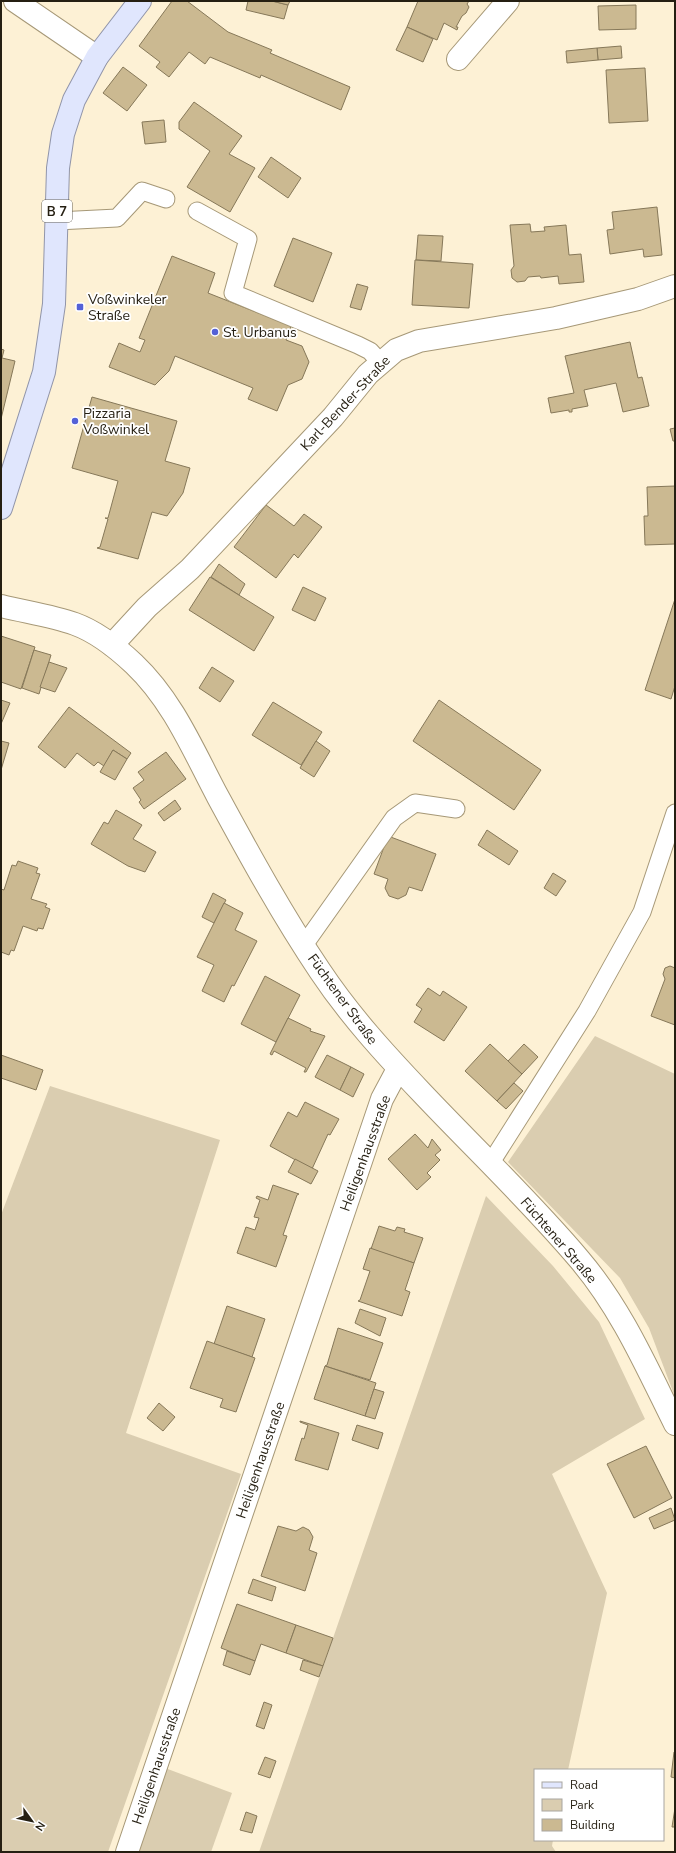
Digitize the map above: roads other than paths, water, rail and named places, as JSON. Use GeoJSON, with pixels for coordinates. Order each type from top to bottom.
{"type":"FeatureCollection","features":[{"type":"Feature","properties":{"kind":"main road","name":"B 7"},"geometry":{"type":"LineString","coordinates":[[1,508],[44,372],[54,304],[58,168],[63,134],[74,100],[97,57],[140,1]]}},
{"type":"Feature","properties":{"kind":"street"},"geometry":{"type":"LineString","coordinates":[[15,1],[97,57]]}},
{"type":"Feature","properties":{"kind":"street"},"geometry":{"type":"LineString","coordinates":[[458,60],[508,1]]}},
{"type":"Feature","properties":{"kind":"street","name":"Karl-Bender-Straße"},"geometry":{"type":"LineString","coordinates":[[112,645],[147,607],[190,569],[333,417],[368,374],[380,362],[396,350],[419,341],[556,318],[638,299],[675,286]]}},
{"type":"Feature","properties":{"kind":"street","name":"Füchtener Straße"},"geometry":{"type":"LineString","coordinates":[[1,606],[76,624],[112,645],[134,664],[156,687],[172,710],[247,850],[320,972],[356,1021],[398,1069],[581,1261],[609,1300],[635,1344],[675,1424]]}},
{"type":"Feature","properties":{"kind":"street","name":"Heiligenhausstraße"},"geometry":{"type":"LineString","coordinates":[[127,1852],[382,1099],[398,1069]]}},
{"type":"Feature","properties":{"kind":"lane"},"geometry":{"type":"LineString","coordinates":[[57,221],[118,218],[142,191],[166,199]]}},
{"type":"Feature","properties":{"kind":"lane"},"geometry":{"type":"LineString","coordinates":[[196,212],[248,239],[233,293],[358,345],[370,351],[380,362]]}},
{"type":"Feature","properties":{"kind":"lane"},"geometry":{"type":"LineString","coordinates":[[304,945],[394,818],[415,803],[456,809]]}},
{"type":"Feature","properties":{"kind":"lane"},"geometry":{"type":"LineString","coordinates":[[490,1164],[587,1011],[642,912],[675,813]]}},
{"type":"Feature","properties":{"kind":"place","name":"Voßwinkeler Straße"},"geometry":{"type":"Point","coordinates":[80,307]}},
{"type":"Feature","properties":{"kind":"place","name":"St. Urbanus"},"geometry":{"type":"Point","coordinates":[215,332]}},
{"type":"Feature","properties":{"kind":"place","name":"Pizzaria Voßwinkel"},"geometry":{"type":"Point","coordinates":[75,421]}}]}
